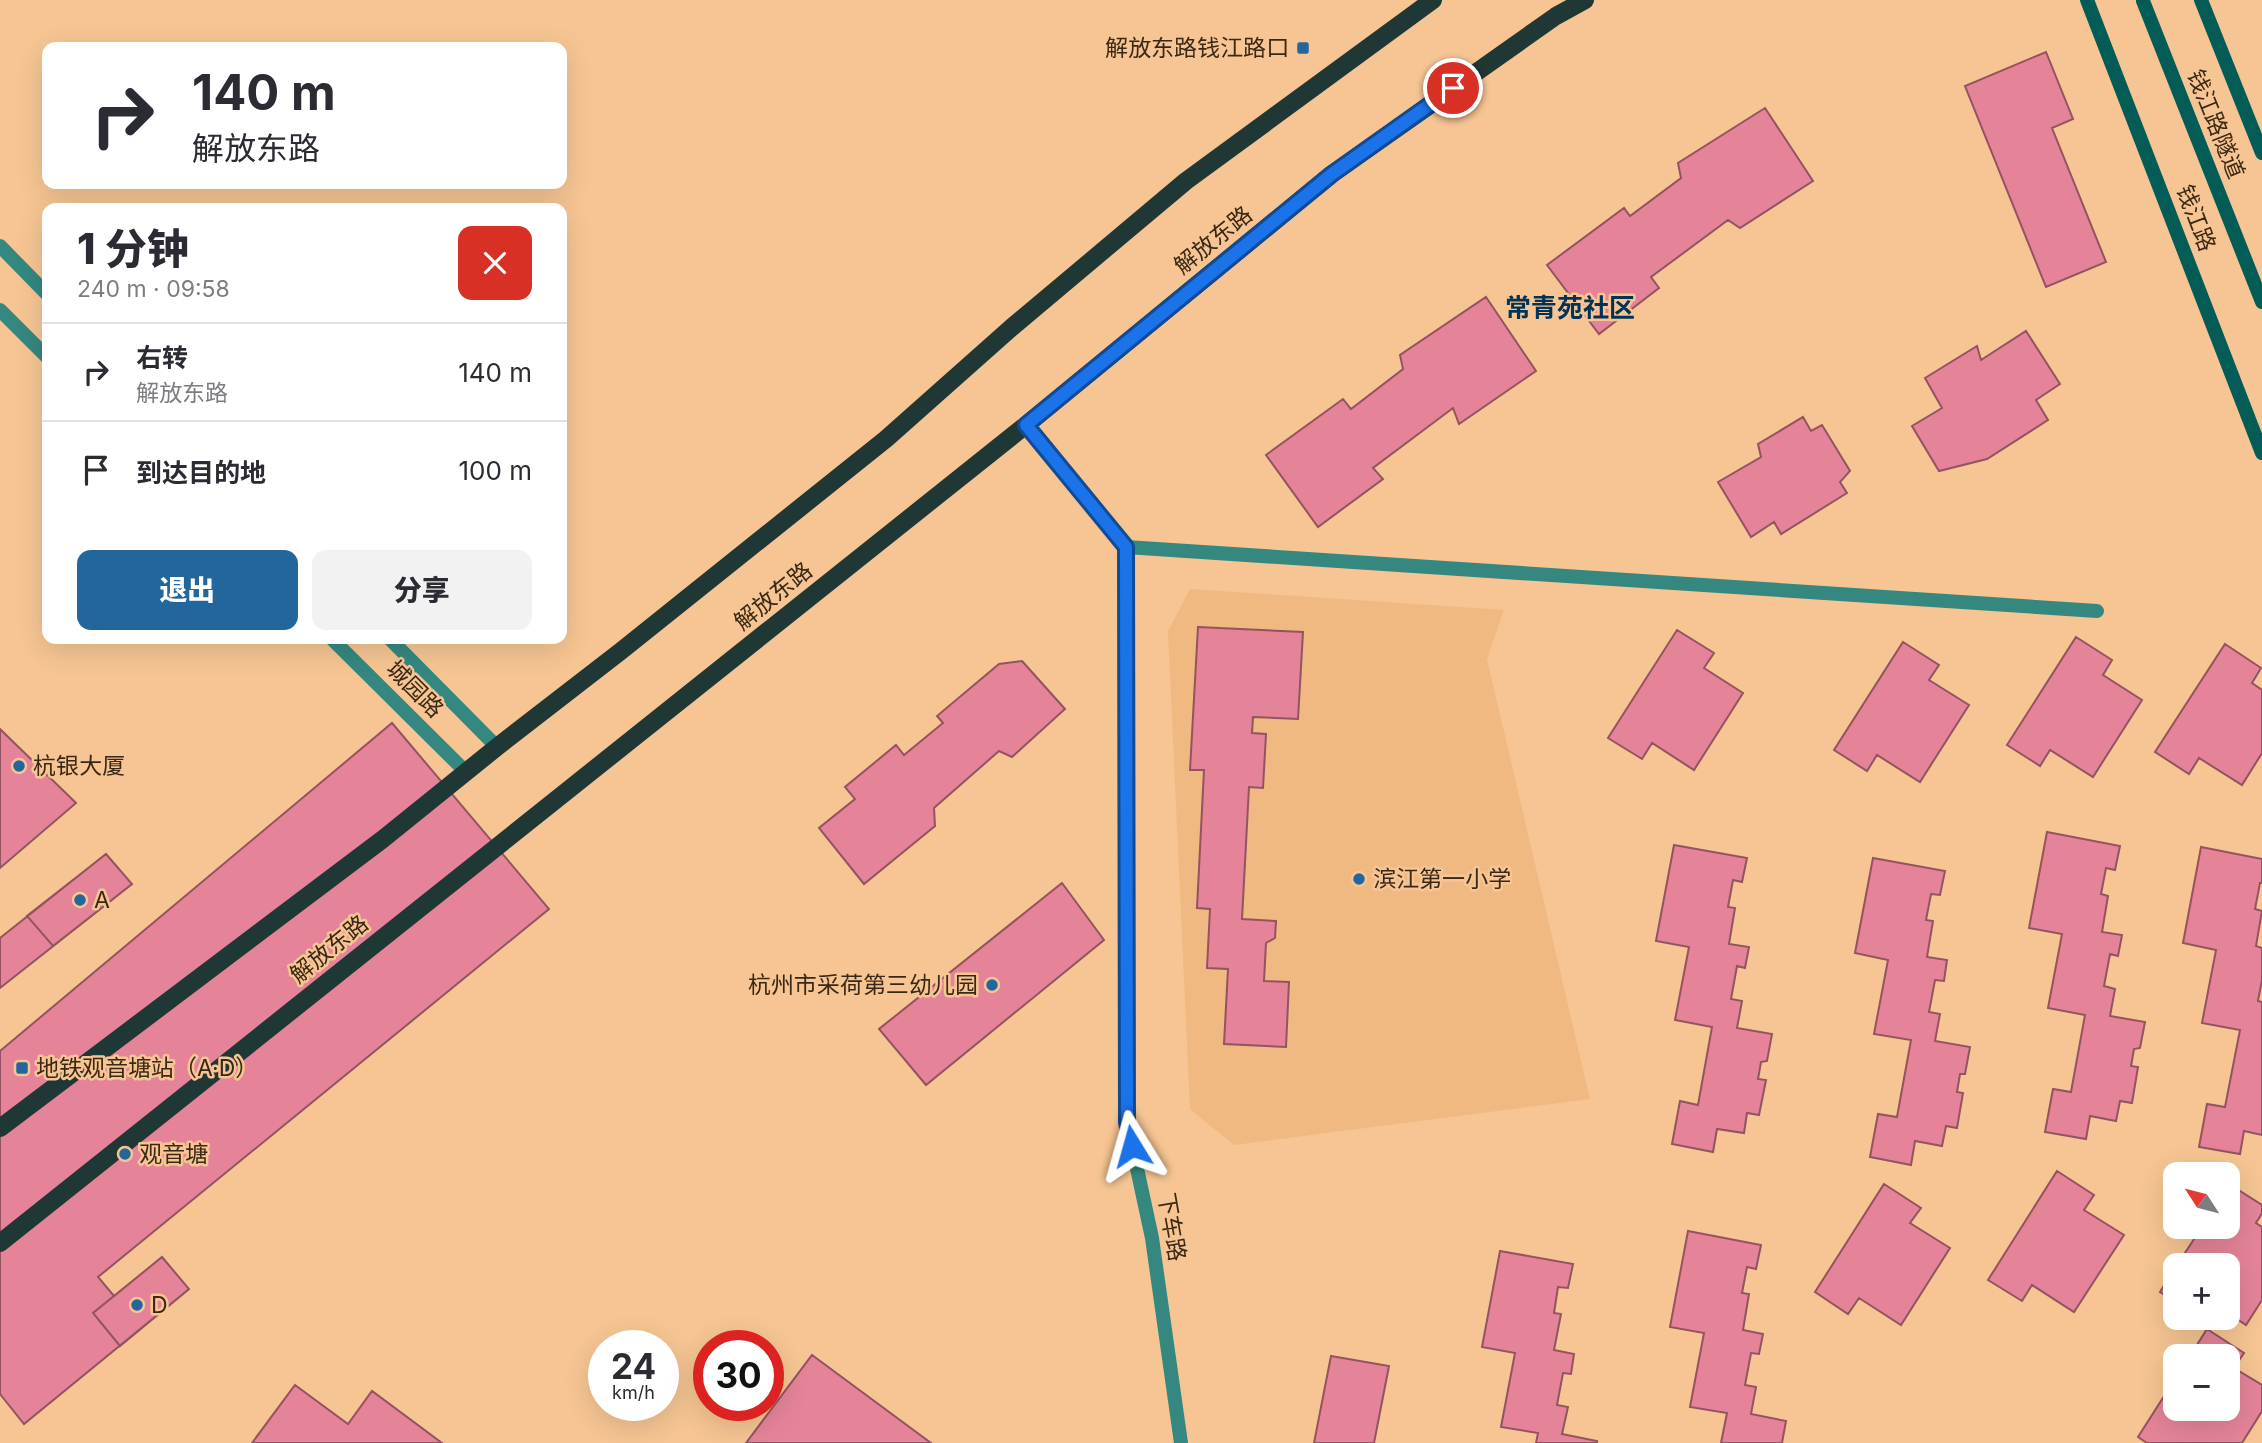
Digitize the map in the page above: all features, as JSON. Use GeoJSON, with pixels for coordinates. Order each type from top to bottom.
{"type":"FeatureCollection","features":[{"type":"Feature","properties":{"kind":"main road"},"geometry":{"type":"LineString","coordinates":[[0,1128],[383,839],[621,652],[886,439],[1011,328],[1186,181],[1433,0]]}},
{"type":"Feature","properties":{"kind":"main road","name":"解放东路"},"geometry":{"type":"LineString","coordinates":[[0,1243],[1026,425],[1332,174],[1556,16],[1585,0]]}},
{"type":"Feature","properties":{"kind":"main road","name":"钱江路"},"geometry":{"type":"LineString","coordinates":[[2087,0],[2262,453]]}},
{"type":"Feature","properties":{"kind":"main road","name":"钱江路隧道"},"geometry":{"type":"LineString","coordinates":[[2201,0],[2262,153]]}},
{"type":"Feature","properties":{"kind":"main road","name":"钱江路隧道"},"geometry":{"type":"LineString","coordinates":[[2143,1],[2262,302]]}},
{"type":"Feature","properties":{"kind":"street"},"geometry":{"type":"LineString","coordinates":[[0,246],[42,289]]}},
{"type":"Feature","properties":{"kind":"street"},"geometry":{"type":"LineString","coordinates":[[0,310],[42,352]]}},
{"type":"Feature","properties":{"kind":"street"},"geometry":{"type":"LineString","coordinates":[[1026,425],[1126,547],[2097,611]]}},
{"type":"Feature","properties":{"kind":"street","name":"下车路"},"geometry":{"type":"LineString","coordinates":[[1126,547],[1127,1122],[1152,1238],[1181,1443]]}},
{"type":"Feature","properties":{"kind":"street","name":"城园路"},"geometry":{"type":"LineString","coordinates":[[337,644],[466,772]]}},
{"type":"Feature","properties":{"kind":"street"},"geometry":{"type":"LineString","coordinates":[[395,644],[497,747]]}},
{"type":"Feature","properties":{"kind":"shaded area","name":"滨江第一小学"},"geometry":{"type":"Polygon","coordinates":[[[1190,589],[1504,610],[1487,659],[1590,1099],[1234,1145],[1190,1109],[1168,631],[1190,589]]]}},
{"type":"Feature","properties":{"kind":"building"},"geometry":{"type":"Polygon","coordinates":[[[2046,52],[2073,119],[2052,128],[2106,262],[2046,287],[1965,86],[2046,52]]]}},
{"type":"Feature","properties":{"kind":"building"},"geometry":{"type":"Polygon","coordinates":[[[1765,108],[1813,181],[1740,228],[1728,220],[1651,277],[1659,288],[1599,334],[1547,265],[1624,208],[1630,216],[1681,178],[1678,163],[1765,108]]]}},
{"type":"Feature","properties":{"kind":"building"},"geometry":{"type":"Polygon","coordinates":[[[1486,297],[1536,371],[1459,424],[1453,408],[1373,468],[1383,479],[1318,527],[1266,455],[1343,399],[1351,409],[1403,369],[1400,355],[1486,297]]]}},
{"type":"Feature","properties":{"kind":"building"},"geometry":{"type":"Polygon","coordinates":[[[2026,331],[2060,384],[2036,400],[2048,420],[1987,459],[1939,471],[1912,426],[1942,408],[1925,378],[1977,346],[1981,360],[2026,331]]]}},
{"type":"Feature","properties":{"kind":"building"},"geometry":{"type":"Polygon","coordinates":[[[1803,417],[1811,431],[1822,425],[1850,471],[1840,482],[1847,493],[1781,534],[1774,522],[1751,537],[1718,482],[1761,457],[1758,444],[1803,417]]]}},
{"type":"Feature","properties":{"kind":"building"},"geometry":{"type":"Polygon","coordinates":[[[1198,627],[1303,632],[1298,719],[1253,717],[1252,733],[1266,734],[1263,788],[1249,787],[1242,919],[1276,921],[1275,938],[1266,943],[1264,981],[1289,982],[1286,1047],[1224,1044],[1228,969],[1207,968],[1210,909],[1197,908],[1204,770],[1190,770],[1198,627]]]}},
{"type":"Feature","properties":{"kind":"building"},"geometry":{"type":"Polygon","coordinates":[[[1677,630],[1714,653],[1704,668],[1743,693],[1694,770],[1652,743],[1642,759],[1608,738],[1677,630]]]}},
{"type":"Feature","properties":{"kind":"building"},"geometry":{"type":"Polygon","coordinates":[[[2076,637],[2112,660],[2103,675],[2142,700],[2093,777],[2050,750],[2040,766],[2007,745],[2076,637]]]}},
{"type":"Feature","properties":{"kind":"building"},"geometry":{"type":"Polygon","coordinates":[[[1903,642],[1939,665],[1929,680],[1969,705],[1920,782],[1877,755],[1867,771],[1834,750],[1903,642]]]}},
{"type":"Feature","properties":{"kind":"building"},"geometry":{"type":"Polygon","coordinates":[[[2225,644],[2261,668],[2252,683],[2262,690],[2262,753],[2242,785],[2199,758],[2189,774],[2155,752],[2225,644]]]}},
{"type":"Feature","properties":{"kind":"building"},"geometry":{"type":"Polygon","coordinates":[[[1022,661],[1065,709],[1012,757],[999,751],[934,808],[935,826],[864,884],[819,828],[855,799],[845,787],[896,745],[904,755],[943,723],[937,716],[999,664],[1022,661]]]}},
{"type":"Feature","properties":{"kind":"building","name":"观音塘"},"geometry":{"type":"Polygon","coordinates":[[[392,723],[549,909],[98,1277],[114,1296],[162,1257],[189,1289],[24,1424],[0,1394],[0,1051],[392,723]]]}},
{"type":"Feature","properties":{"kind":"building","name":"杭银大厦"},"geometry":{"type":"Polygon","coordinates":[[[0,729],[76,803],[0,868],[0,729]]]}},
{"type":"Feature","properties":{"kind":"building"},"geometry":{"type":"Polygon","coordinates":[[[2047,832],[2120,846],[2115,870],[2106,868],[2101,894],[2108,896],[2102,932],[2122,935],[2118,956],[2110,954],[2104,986],[2115,989],[2110,1016],[2145,1022],[2140,1048],[2134,1049],[2131,1066],[2138,1067],[2132,1103],[2120,1101],[2116,1121],[2090,1116],[2086,1139],[2045,1132],[2053,1089],[2071,1092],[2085,1015],[2048,1008],[2062,934],[2029,928],[2047,832]]]}},
{"type":"Feature","properties":{"kind":"building"},"geometry":{"type":"Polygon","coordinates":[[[1674,845],[1747,858],[1742,882],[1733,880],[1728,907],[1735,908],[1729,944],[1749,947],[1745,968],[1737,966],[1731,999],[1742,1001],[1737,1028],[1772,1034],[1767,1061],[1761,1062],[1758,1079],[1766,1080],[1759,1115],[1747,1113],[1744,1133],[1717,1129],[1713,1152],[1672,1144],[1680,1101],[1698,1105],[1712,1027],[1675,1020],[1689,947],[1656,941],[1674,845]]]}},
{"type":"Feature","properties":{"kind":"building"},"geometry":{"type":"Polygon","coordinates":[[[2201,847],[2262,859],[2262,883],[2255,909],[2262,911],[2256,946],[2262,948],[2262,980],[2258,1001],[2262,1002],[2262,1135],[2244,1131],[2240,1154],[2199,1147],[2207,1104],[2225,1107],[2240,1030],[2202,1023],[2216,950],[2183,943],[2201,847]]]}},
{"type":"Feature","properties":{"kind":"building","name":"A"},"geometry":{"type":"Polygon","coordinates":[[[106,854],[132,884],[0,988],[0,938],[106,854]]]}},
{"type":"Feature","properties":{"kind":"building","name":"A"},"geometry":{"type":"Polygon","coordinates":[[[106,854],[132,884],[53,946],[27,916],[106,854]]]}},
{"type":"Feature","properties":{"kind":"building"},"geometry":{"type":"Polygon","coordinates":[[[1873,858],[1945,871],[1940,895],[1931,894],[1926,920],[1933,921],[1927,957],[1947,960],[1944,981],[1935,980],[1929,1012],[1940,1014],[1935,1041],[1970,1047],[1965,1074],[1960,1074],[1957,1092],[1963,1093],[1957,1128],[1946,1126],[1942,1146],[1915,1141],[1911,1165],[1870,1157],[1878,1114],[1897,1117],[1911,1040],[1874,1034],[1888,960],[1855,953],[1873,858]]]}},
{"type":"Feature","properties":{"kind":"building","name":"杭州市采荷第三幼儿园"},"geometry":{"type":"Polygon","coordinates":[[[1062,883],[1104,940],[926,1085],[879,1029],[1062,883]]]}},
{"type":"Feature","properties":{"kind":"building"},"geometry":{"type":"Polygon","coordinates":[[[2057,1171],[2094,1195],[2084,1210],[2124,1235],[2074,1312],[2032,1285],[2022,1301],[1988,1280],[2057,1171]]]}},
{"type":"Feature","properties":{"kind":"building"},"geometry":{"type":"Polygon","coordinates":[[[1884,1184],[1921,1208],[1910,1223],[1950,1248],[1901,1325],[1859,1298],[1848,1314],[1815,1292],[1884,1184]]]}},
{"type":"Feature","properties":{"kind":"building"},"geometry":{"type":"Polygon","coordinates":[[[2240,1191],[2262,1205],[2262,1213],[2256,1223],[2262,1227],[2262,1300],[2246,1325],[2240,1321],[2240,1253],[2185,1253],[2194,1239],[2240,1239],[2240,1191]]]}},
{"type":"Feature","properties":{"kind":"building"},"geometry":{"type":"Polygon","coordinates":[[[1688,1231],[1761,1245],[1756,1269],[1747,1267],[1742,1293],[1749,1294],[1743,1330],[1763,1334],[1759,1354],[1751,1353],[1745,1385],[1756,1387],[1751,1414],[1786,1421],[1782,1443],[1721,1443],[1727,1413],[1690,1407],[1704,1333],[1670,1327],[1688,1231]]]}},
{"type":"Feature","properties":{"kind":"building"},"geometry":{"type":"Polygon","coordinates":[[[1500,1251],[1573,1264],[1568,1288],[1558,1287],[1554,1313],[1561,1314],[1554,1350],[1574,1354],[1571,1374],[1563,1373],[1557,1405],[1568,1407],[1562,1434],[1597,1443],[1536,1443],[1538,1433],[1501,1427],[1515,1353],[1482,1347],[1500,1251]]]}},
{"type":"Feature","properties":{"kind":"building","name":"D"},"geometry":{"type":"Polygon","coordinates":[[[162,1257],[189,1289],[120,1346],[93,1313],[162,1257]]]}},
{"type":"Feature","properties":{"kind":"building"},"geometry":{"type":"Polygon","coordinates":[[[2209,1330],[2230,1344],[2198,1344],[2209,1330]]]}},
{"type":"Feature","properties":{"kind":"building"},"geometry":{"type":"Polygon","coordinates":[[[812,1355],[931,1443],[746,1443],[762,1421],[784,1421],[784,1392],[812,1355]]]}},
{"type":"Feature","properties":{"kind":"building"},"geometry":{"type":"Polygon","coordinates":[[[1331,1356],[1389,1366],[1374,1443],[1314,1443],[1331,1356]]]}},
{"type":"Feature","properties":{"kind":"building"},"geometry":{"type":"Polygon","coordinates":[[[2240,1372],[2262,1385],[2262,1411],[2242,1443],[2147,1443],[2138,1437],[2163,1398],[2163,1421],[2240,1421],[2240,1372]]]}},
{"type":"Feature","properties":{"kind":"building"},"geometry":{"type":"Polygon","coordinates":[[[295,1385],[348,1424],[372,1391],[442,1443],[252,1443],[295,1385]]]}},
{"type":"Feature","properties":{"kind":"place","name":"解放东路钱江路口"},"geometry":{"type":"Point","coordinates":[1303,48]}},
{"type":"Feature","properties":{"kind":"place","name":"杭银大厦"},"geometry":{"type":"Point","coordinates":[19,766]}},
{"type":"Feature","properties":{"kind":"place","name":"滨江第一小学"},"geometry":{"type":"Point","coordinates":[1359,879]}},
{"type":"Feature","properties":{"kind":"place","name":"A"},"geometry":{"type":"Point","coordinates":[80,900]}},
{"type":"Feature","properties":{"kind":"place","name":"杭州市采荷第三幼儿园"},"geometry":{"type":"Point","coordinates":[992,985]}},
{"type":"Feature","properties":{"kind":"place","name":"地铁观音塘站（A·D）"},"geometry":{"type":"Point","coordinates":[22,1068]}},
{"type":"Feature","properties":{"kind":"place","name":"观音塘"},"geometry":{"type":"Point","coordinates":[125,1154]}},
{"type":"Feature","properties":{"kind":"place","name":"D"},"geometry":{"type":"Point","coordinates":[137,1305]}},
{"type":"Feature","properties":{"kind":"district","name":"常青苑社区"},"geometry":{"type":"Point","coordinates":[1570,308]}},
{"type":"Feature","properties":{"kind":"route"},"geometry":{"type":"LineString","coordinates":[[1132,1146],[1127,1122],[1126,547],[1026,425],[1332,174],[1453,88]]}}]}
